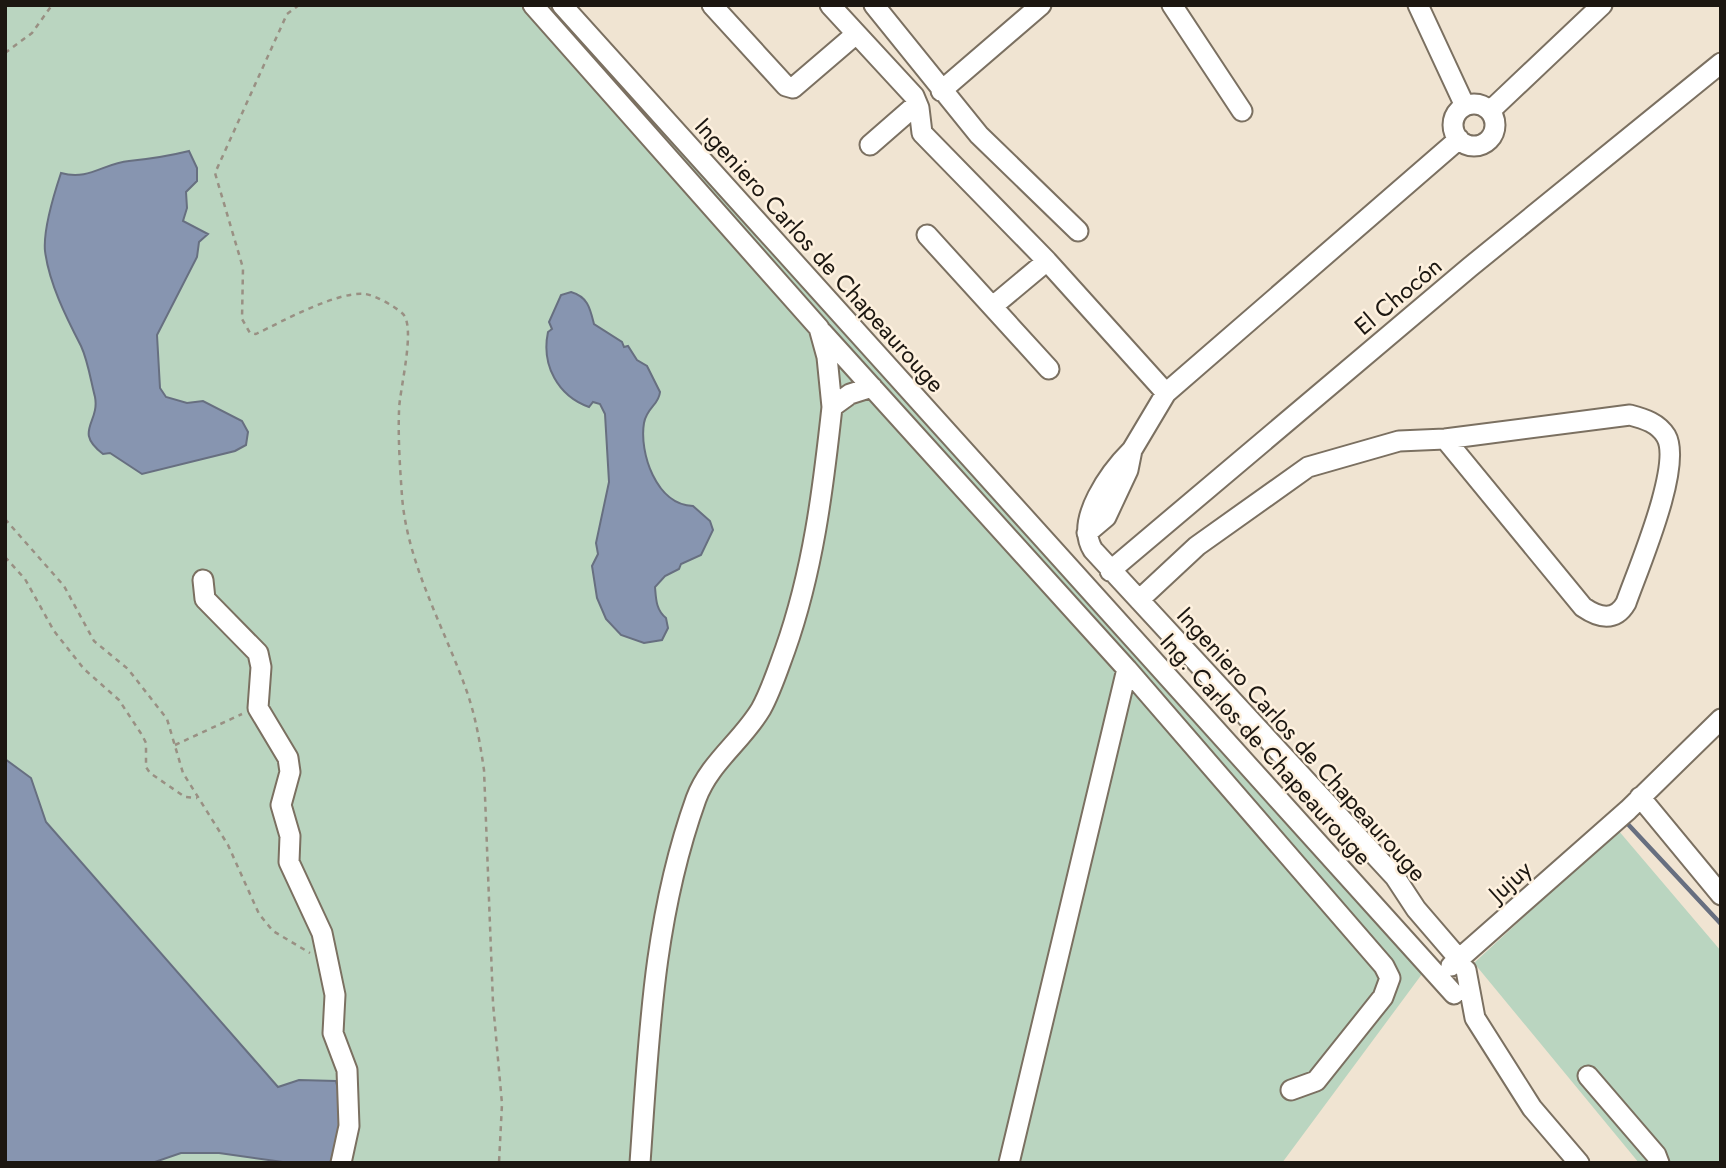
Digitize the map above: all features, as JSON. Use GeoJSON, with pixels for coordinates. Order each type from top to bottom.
{"type":"FeatureCollection","features":[{"type":"Feature","properties":{"kind":"street"},"geometry":{"type":"LineString","coordinates":[[533,5],[819,328],[1127,669],[1384,965],[1390,978],[1383,997],[1316,1081],[1291,1090]]}},
{"type":"Feature","properties":{"kind":"street","name":"Ingeniero Carlos de Chapeaurouge"},"geometry":{"type":"LineString","coordinates":[[562,5],[1042,537]]}},
{"type":"Feature","properties":{"kind":"street"},"geometry":{"type":"LineString","coordinates":[[712,5],[786,86],[793,88],[856,34]]}},
{"type":"Feature","properties":{"kind":"street"},"geometry":{"type":"LineString","coordinates":[[830,5],[914,96],[922,133],[1047,261],[1166,393],[1459,139]]}},
{"type":"Feature","properties":{"kind":"street"},"geometry":{"type":"LineString","coordinates":[[874,5],[979,135],[1078,231]]}},
{"type":"Feature","properties":{"kind":"street"},"geometry":{"type":"LineString","coordinates":[[941,91],[1041,5]]}},
{"type":"Feature","properties":{"kind":"street"},"geometry":{"type":"LineString","coordinates":[[1172,5],[1242,111]]}},
{"type":"Feature","properties":{"kind":"street"},"geometry":{"type":"LineString","coordinates":[[1418,5],[1465,106]]}},
{"type":"Feature","properties":{"kind":"street"},"geometry":{"type":"LineString","coordinates":[[1490,111],[1602,5]]}},
{"type":"Feature","properties":{"kind":"street","name":"El Chocón"},"geometry":{"type":"LineString","coordinates":[[1107,568],[1721,63]]}},
{"type":"Feature","properties":{"kind":"street"},"geometry":{"type":"LineString","coordinates":[[870,145],[917,104]]}},
{"type":"Feature","properties":{"kind":"street"},"geometry":{"type":"LineString","coordinates":[[1478,104],[1490,111],[1495,124],[1487,142],[1474,146],[1459,139],[1453,123],[1459,110],[1478,104]]}},
{"type":"Feature","properties":{"kind":"street"},"geometry":{"type":"LineString","coordinates":[[927,234],[1049,369]]}},
{"type":"Feature","properties":{"kind":"street"},"geometry":{"type":"LineString","coordinates":[[992,306],[1047,261]]}},
{"type":"Feature","properties":{"kind":"street"},"geometry":{"type":"LineString","coordinates":[[640,1163],[653,983],[661,922],[697,796],[719,760],[761,709],[796,619],[814,548],[832,407],[827,357],[819,328]]}},
{"type":"Feature","properties":{"kind":"street"},"geometry":{"type":"LineString","coordinates":[[832,407],[850,394],[872,387]]}},
{"type":"Feature","properties":{"kind":"street","name":"Ingeniero Carlos de Chapeaurouge"},"geometry":{"type":"LineString","coordinates":[[1166,393],[1132,450],[1117,465],[1093,508],[1087,533],[1088,543],[1107,568],[1395,877],[1416,909],[1465,960]]}},
{"type":"Feature","properties":{"kind":"street"},"geometry":{"type":"LineString","coordinates":[[1139,600],[1197,546],[1308,467],[1399,441],[1445,439],[1612,415],[1630,415],[1657,425],[1670,445],[1672,457],[1669,478],[1626,603],[1616,615],[1607,618],[1594,615],[1583,607],[1445,439]]}},
{"type":"Feature","properties":{"kind":"street","name":"Ing. Carlos de Chapeaurouge"},"geometry":{"type":"LineString","coordinates":[[1042,537],[1454,995]]}},
{"type":"Feature","properties":{"kind":"street"},"geometry":{"type":"LineString","coordinates":[[203,580],[205,599],[258,653],[261,667],[258,708],[288,758],[290,772],[281,805],[290,835],[289,862],[323,933],[335,995],[333,1033],[347,1070],[349,1126],[341,1163]]}},
{"type":"Feature","properties":{"kind":"street"},"geometry":{"type":"LineString","coordinates":[[1009,1163],[1127,669]]}},
{"type":"Feature","properties":{"kind":"street","name":"Jujuy"},"geometry":{"type":"LineString","coordinates":[[1439,977],[1465,960],[1721,719]]}},
{"type":"Feature","properties":{"kind":"street"},"geometry":{"type":"LineString","coordinates":[[1627,810],[1721,895]]}},
{"type":"Feature","properties":{"kind":"street"},"geometry":{"type":"LineString","coordinates":[[1465,960],[1475,1018],[1532,1108],[1579,1163]]}},
{"type":"Feature","properties":{"kind":"street"},"geometry":{"type":"LineString","coordinates":[[1588,1076],[1656,1155],[1659,1163]]}},
{"type":"Feature","properties":{"kind":"path"},"geometry":{"type":"LineString","coordinates":[[5,53],[32,33],[52,5]]}},
{"type":"Feature","properties":{"kind":"path"},"geometry":{"type":"LineString","coordinates":[[299,5],[287,14],[215,173],[240,257],[243,319],[250,333],[256,334],[309,308],[355,294],[367,294],[403,313],[407,319],[409,339],[399,412],[402,499],[421,572],[467,693],[479,734],[484,770],[493,1003],[502,1104],[499,1163]]}},
{"type":"Feature","properties":{"kind":"path"},"geometry":{"type":"LineString","coordinates":[[5,519],[64,586],[94,641],[128,669],[141,691],[163,713],[176,745],[183,773],[228,845],[259,914],[273,931],[293,945],[329,960]]}},
{"type":"Feature","properties":{"kind":"path"},"geometry":{"type":"LineString","coordinates":[[5,557],[25,579],[54,631],[84,669],[119,700],[146,743],[146,767],[150,773],[185,797],[197,798]]}},
{"type":"Feature","properties":{"kind":"path"},"geometry":{"type":"LineString","coordinates":[[176,745],[222,721],[258,708]]}},
{"type":"Feature","properties":{"kind":"green space"},"geometry":{"type":"Polygon","coordinates":[[[5,5],[549,5],[1425,970],[1282,1163],[5,1163],[5,5]]]}},
{"type":"Feature","properties":{"kind":"green space"},"geometry":{"type":"Polygon","coordinates":[[[1618,830],[1721,951],[1721,1163],[1639,1163],[1474,963],[1618,830]]]}},
{"type":"Feature","properties":{"kind":"water"},"geometry":{"type":"Polygon","coordinates":[[[189,151],[197,168],[197,181],[186,192],[187,208],[183,221],[208,234],[199,242],[197,257],[157,335],[160,388],[166,397],[187,403],[203,401],[242,421],[248,432],[246,445],[235,451],[142,474],[110,453],[103,454],[90,439],[95,397],[83,352],[50,275],[45,251],[46,232],[61,173],[80,175],[120,162],[189,151]]]}},
{"type":"Feature","properties":{"kind":"water"},"geometry":{"type":"Polygon","coordinates":[[[571,292],[585,300],[594,324],[622,342],[624,347],[628,346],[637,360],[647,366],[660,392],[644,423],[644,448],[653,475],[669,497],[693,506],[710,521],[713,530],[701,555],[681,564],[679,569],[665,576],[655,587],[657,604],[666,618],[668,628],[662,640],[644,643],[621,635],[606,619],[597,598],[592,566],[598,554],[596,543],[609,482],[605,414],[600,404],[593,402],[589,407],[578,402],[561,387],[554,378],[547,356],[548,332],[552,329],[549,322],[561,295],[571,292]]]}},
{"type":"Feature","properties":{"kind":"water"},"geometry":{"type":"Polygon","coordinates":[[[5,759],[31,778],[46,822],[278,1087],[299,1080],[336,1081],[339,1123],[330,1163],[290,1163],[219,1153],[181,1153],[152,1163],[5,1163],[5,759]]]}},
{"type":"Feature","properties":{"kind":"waterway"},"geometry":{"type":"LineString","coordinates":[[1625,821],[1721,924]]}}]}
